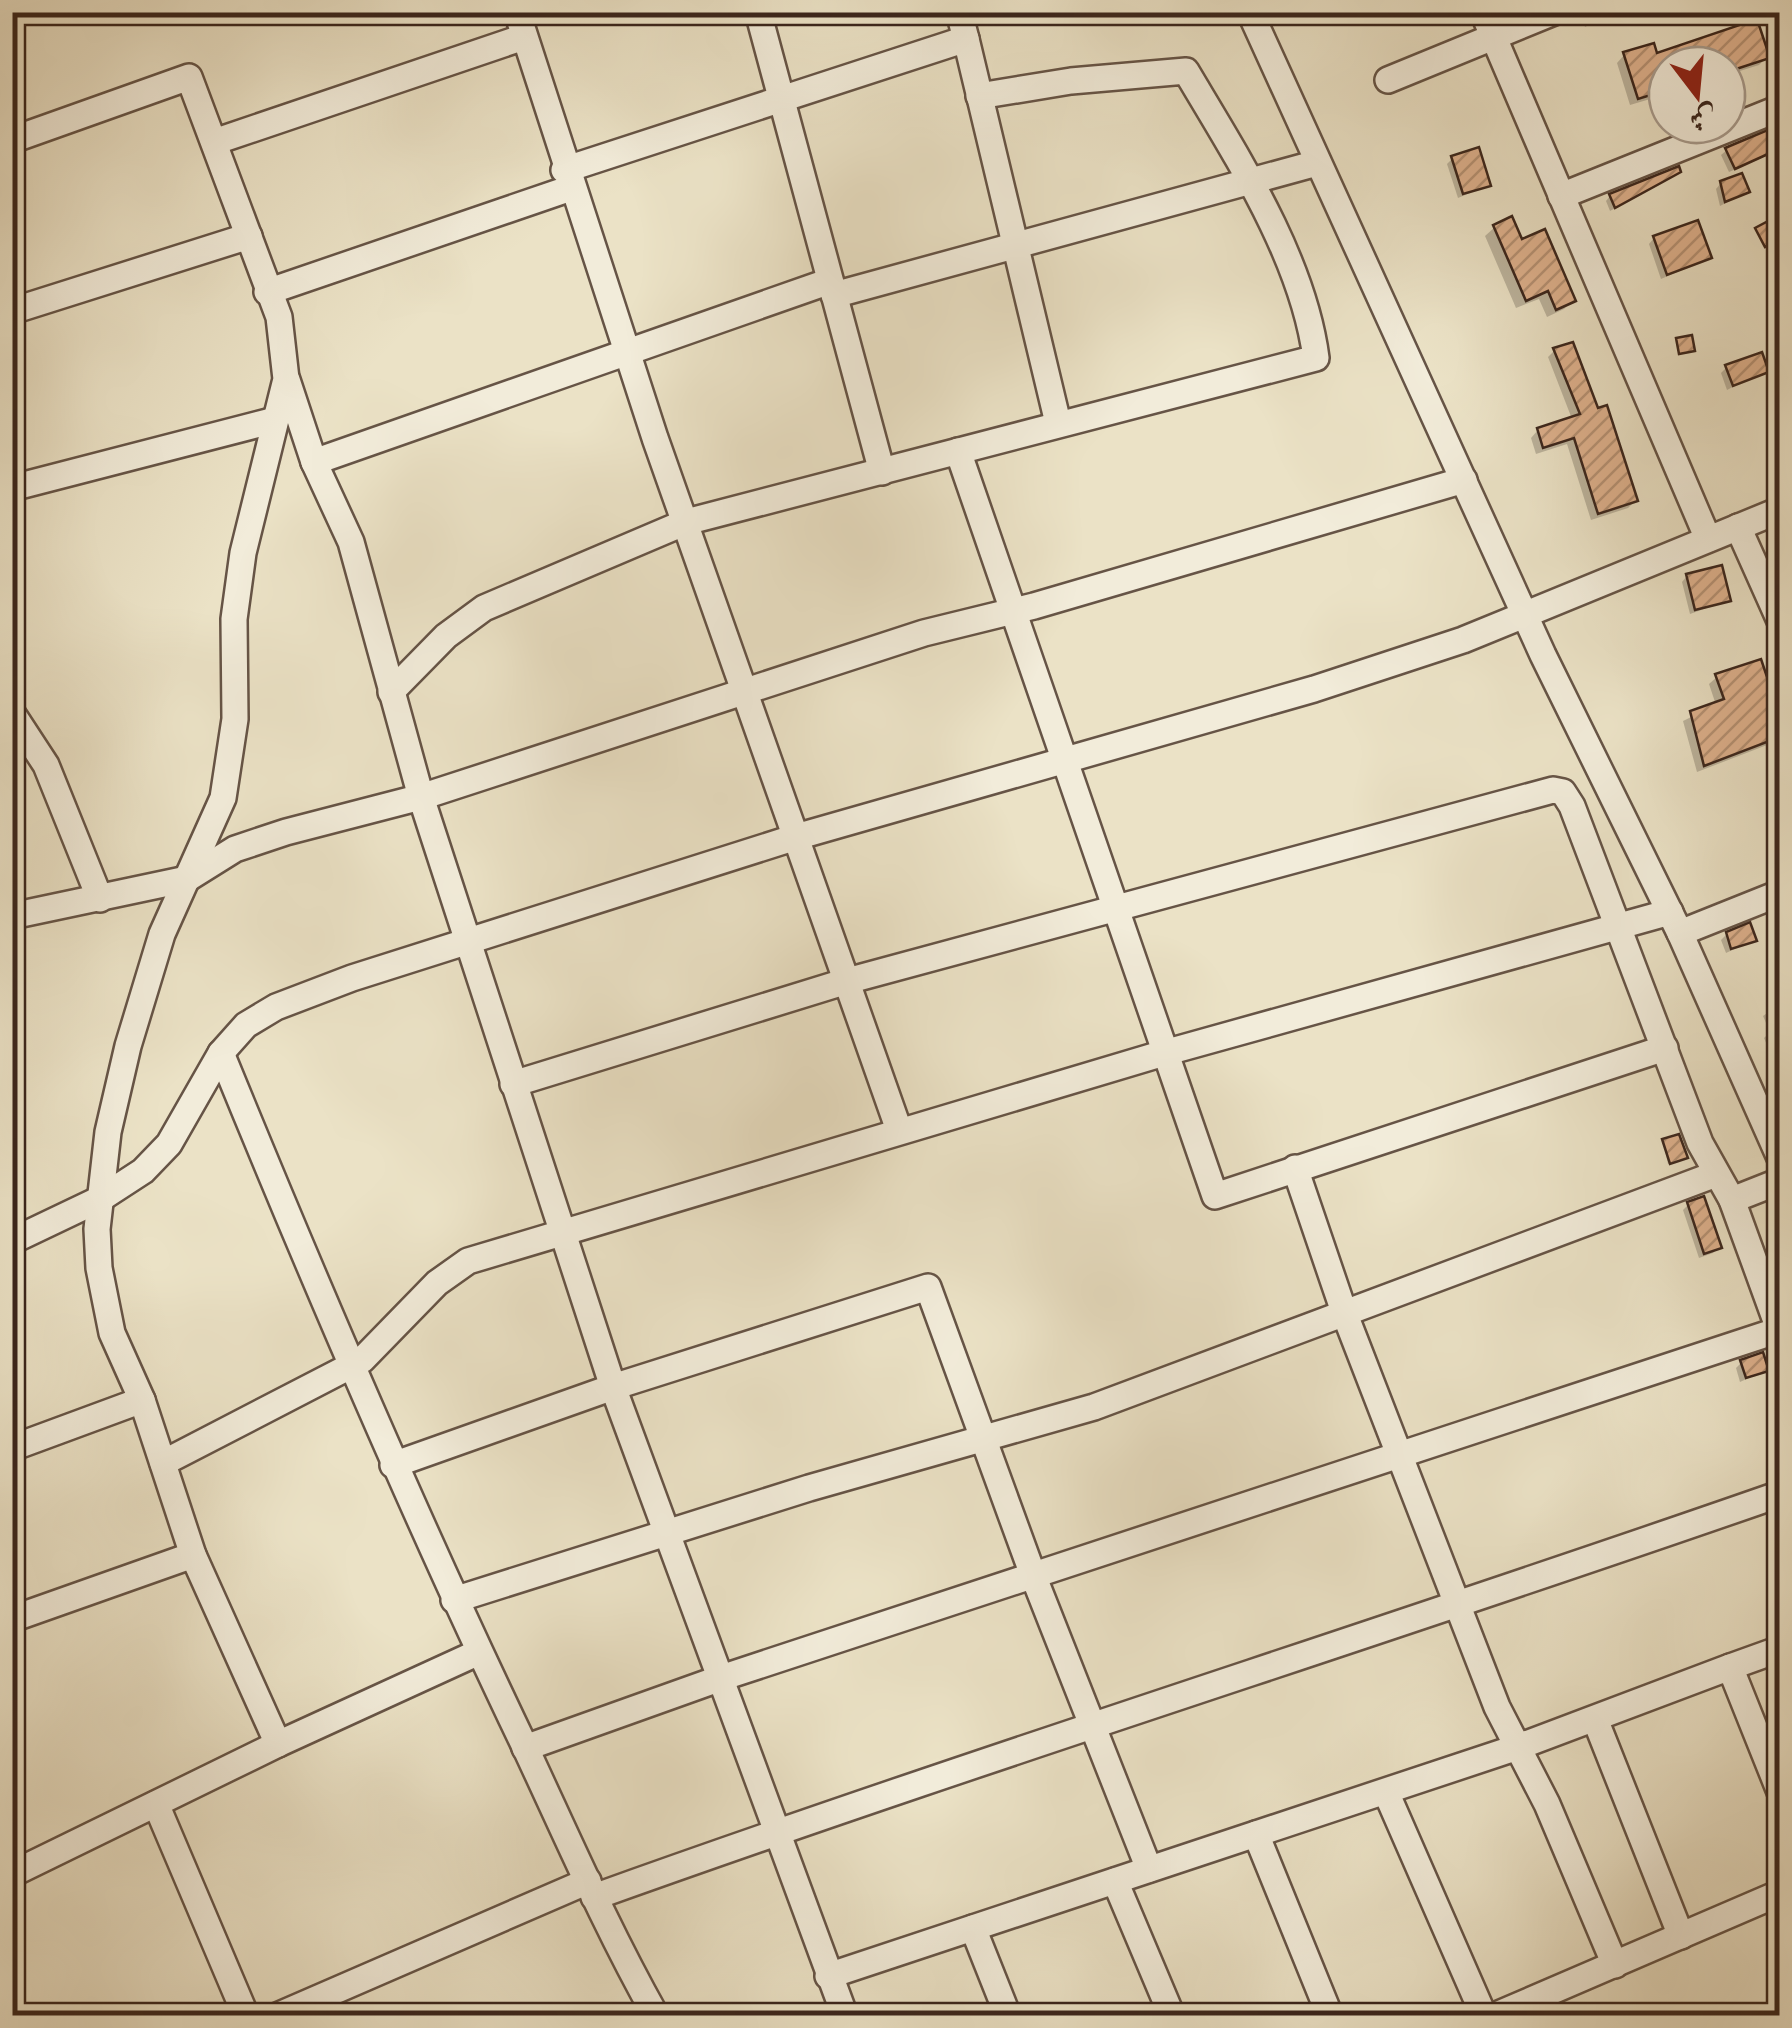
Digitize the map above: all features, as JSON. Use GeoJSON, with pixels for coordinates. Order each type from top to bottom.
{"type":"FeatureCollection","features":[{"type":"Feature","properties":{"kind":"street"},"geometry":{"type":"LineString","coordinates":[[758,12],[882,472]]}},
{"type":"Feature","properties":{"kind":"street"},"geometry":{"type":"LineString","coordinates":[[958,12],[1058,423]]}},
{"type":"Feature","properties":{"kind":"street"},"geometry":{"type":"LineString","coordinates":[[1250,12],[1543,655],[1675,922],[1780,1158]]}},
{"type":"Feature","properties":{"kind":"street"},"geometry":{"type":"LineString","coordinates":[[1483,12],[1708,538]]}},
{"type":"Feature","properties":{"kind":"street"},"geometry":{"type":"LineString","coordinates":[[1388,80],[1554,12]]}},
{"type":"Feature","properties":{"kind":"street"},"geometry":{"type":"LineString","coordinates":[[214,142],[520,25],[568,179],[630,350],[655,438],[899,1130]]}},
{"type":"Feature","properties":{"kind":"street"},"geometry":{"type":"LineString","coordinates":[[267,292],[781,97],[966,39]]}},
{"type":"Feature","properties":{"kind":"street"},"geometry":{"type":"LineString","coordinates":[[391,692],[446,636],[484,608],[686,522],[1316,358],[1311,320],[1252,181],[1186,71],[1071,81],[980,96]]}},
{"type":"Feature","properties":{"kind":"street"},"geometry":{"type":"LineString","coordinates":[[12,140],[189,77],[279,316],[286,379],[314,462],[352,542],[421,797],[613,1387],[845,2016]]}},
{"type":"Feature","properties":{"kind":"street"},"geometry":{"type":"LineString","coordinates":[[1561,196],[1780,108]]}},
{"type":"Feature","properties":{"kind":"street"},"geometry":{"type":"LineString","coordinates":[[314,462],[630,350],[832,288],[1016,246],[1318,163]]}},
{"type":"Feature","properties":{"kind":"street"},"geometry":{"type":"LineString","coordinates":[[12,311],[249,236]]}},
{"type":"Feature","properties":{"kind":"street"},"geometry":{"type":"LineString","coordinates":[[278,1744],[193,1555],[142,1400],[112,1333],[99,1268],[100,1200],[108,1132],[128,1046],[162,934],[224,798],[235,719],[234,619],[243,553],[286,379]]}},
{"type":"Feature","properties":{"kind":"street"},"geometry":{"type":"LineString","coordinates":[[12,488],[274,420]]}},
{"type":"Feature","properties":{"kind":"street"},"geometry":{"type":"LineString","coordinates":[[958,451],[1215,1196],[1666,1048]]}},
{"type":"Feature","properties":{"kind":"street"},"geometry":{"type":"LineString","coordinates":[[12,916],[187,879],[235,849],[421,797],[747,694],[850,656],[1464,480]]}},
{"type":"Feature","properties":{"kind":"street"},"geometry":{"type":"LineString","coordinates":[[12,1241],[100,1200],[143,1171],[170,1144],[221,1053],[246,1026],[276,1007],[796,837],[1314,688],[1527,613],[1780,510]]}},
{"type":"Feature","properties":{"kind":"street"},"geometry":{"type":"LineString","coordinates":[[1738,527],[1780,622]]}},
{"type":"Feature","properties":{"kind":"street"},"geometry":{"type":"LineString","coordinates":[[12,712],[22,743],[46,765],[100,899]]}},
{"type":"Feature","properties":{"kind":"street"},"geometry":{"type":"LineString","coordinates":[[513,1084],[847,981],[1553,790],[1563,792],[1572,806],[1716,1174],[1732,1200],[1779,1332],[720,1678],[525,1748]]}},
{"type":"Feature","properties":{"kind":"street"},"geometry":{"type":"LineString","coordinates":[[163,1463],[350,1367],[376,1349],[456,1267],[560,1230],[1523,950],[1617,928],[1675,922],[1780,893]]}},
{"type":"Feature","properties":{"kind":"street"},"geometry":{"type":"LineString","coordinates":[[221,1053],[350,1367],[454,1600],[656,2016]]}},
{"type":"Feature","properties":{"kind":"street"},"geometry":{"type":"LineString","coordinates":[[1295,1168],[1344,1312],[1459,1607],[1615,1965]]}},
{"type":"Feature","properties":{"kind":"street"},"geometry":{"type":"LineString","coordinates":[[454,1600],[665,1532],[1094,1408],[1716,1174]]}},
{"type":"Feature","properties":{"kind":"street"},"geometry":{"type":"LineString","coordinates":[[1732,1200],[1780,1181]]}},
{"type":"Feature","properties":{"kind":"street"},"geometry":{"type":"LineString","coordinates":[[394,1465],[613,1387],[928,1287],[1033,1575],[1150,1869]]}},
{"type":"Feature","properties":{"kind":"street"},"geometry":{"type":"LineString","coordinates":[[12,1448],[142,1400]]}},
{"type":"Feature","properties":{"kind":"street"},"geometry":{"type":"LineString","coordinates":[[276,2016],[591,1889],[1459,1607],[1780,1494]]}},
{"type":"Feature","properties":{"kind":"street"},"geometry":{"type":"LineString","coordinates":[[12,1620],[193,1555]]}},
{"type":"Feature","properties":{"kind":"street"},"geometry":{"type":"LineString","coordinates":[[828,1976],[1518,1747],[1780,1649]]}},
{"type":"Feature","properties":{"kind":"street"},"geometry":{"type":"LineString","coordinates":[[12,1874],[278,1744],[479,1652]]}},
{"type":"Feature","properties":{"kind":"street"},"geometry":{"type":"LineString","coordinates":[[1730,1667],[1780,1792]]}},
{"type":"Feature","properties":{"kind":"street"},"geometry":{"type":"LineString","coordinates":[[1595,1719],[1681,1936]]}},
{"type":"Feature","properties":{"kind":"street"},"geometry":{"type":"LineString","coordinates":[[1386,1792],[1484,2016]]}},
{"type":"Feature","properties":{"kind":"street"},"geometry":{"type":"LineString","coordinates":[[156,1804],[246,2016]]}},
{"type":"Feature","properties":{"kind":"street"},"geometry":{"type":"LineString","coordinates":[[1256,1834],[1330,2016]]}},
{"type":"Feature","properties":{"kind":"street"},"geometry":{"type":"LineString","coordinates":[[1116,1881],[1172,2016]]}},
{"type":"Feature","properties":{"kind":"street"},"geometry":{"type":"LineString","coordinates":[[1494,2016],[1780,1893]]}},
{"type":"Feature","properties":{"kind":"street"},"geometry":{"type":"LineString","coordinates":[[973,1928],[1008,2016]]}},
{"type":"Feature","properties":{"kind":"building"},"geometry":{"type":"Polygon","coordinates":[[[1757,19],[1770,58],[1747,65],[1747,45],[1681,45],[1757,19]]]}},
{"type":"Feature","properties":{"kind":"building"},"geometry":{"type":"Polygon","coordinates":[[[1647,45],[1647,96],[1638,99],[1623,52],[1647,45]]]}},
{"type":"Feature","properties":{"kind":"building"},"geometry":{"type":"Polygon","coordinates":[[[1770,129],[1779,149],[1735,169],[1725,148],[1747,145],[1747,139],[1770,129]]]}},
{"type":"Feature","properties":{"kind":"building"},"geometry":{"type":"Polygon","coordinates":[[[1479,147],[1491,186],[1463,194],[1451,156],[1479,147]]]}},
{"type":"Feature","properties":{"kind":"building"},"geometry":{"type":"Polygon","coordinates":[[[1679,166],[1681,172],[1615,208],[1609,194],[1679,166]]]}},
{"type":"Feature","properties":{"kind":"building"},"geometry":{"type":"Polygon","coordinates":[[[1742,173],[1750,192],[1725,202],[1720,181],[1742,173]]]}},
{"type":"Feature","properties":{"kind":"building"},"geometry":{"type":"Polygon","coordinates":[[[1512,216],[1522,239],[1545,229],[1576,301],[1556,310],[1548,291],[1526,301],[1493,225],[1512,216]]]}},
{"type":"Feature","properties":{"kind":"building"},"geometry":{"type":"Polygon","coordinates":[[[1772,219],[1780,240],[1765,247],[1755,228],[1772,219]]]}},
{"type":"Feature","properties":{"kind":"building"},"geometry":{"type":"Polygon","coordinates":[[[1698,220],[1712,258],[1667,275],[1653,236],[1698,220]]]}},
{"type":"Feature","properties":{"kind":"building"},"geometry":{"type":"Polygon","coordinates":[[[1692,335],[1695,351],[1679,354],[1676,338],[1692,335]]]}},
{"type":"Feature","properties":{"kind":"building"},"geometry":{"type":"Polygon","coordinates":[[[1573,342],[1598,408],[1607,405],[1638,501],[1598,514],[1574,438],[1543,448],[1537,428],[1580,414],[1553,348],[1573,342]]]}},
{"type":"Feature","properties":{"kind":"building"},"geometry":{"type":"Polygon","coordinates":[[[1762,352],[1769,372],[1733,386],[1725,365],[1762,352]]]}},
{"type":"Feature","properties":{"kind":"building"},"geometry":{"type":"Polygon","coordinates":[[[1722,565],[1731,601],[1695,610],[1686,574],[1722,565]]]}},
{"type":"Feature","properties":{"kind":"building"},"geometry":{"type":"Polygon","coordinates":[[[1761,659],[1780,716],[1780,737],[1704,766],[1690,711],[1724,699],[1715,674],[1761,659]]]}},
{"type":"Feature","properties":{"kind":"building"},"geometry":{"type":"Polygon","coordinates":[[[1750,922],[1757,941],[1731,949],[1726,932],[1750,922]]]}},
{"type":"Feature","properties":{"kind":"building"},"geometry":{"type":"Polygon","coordinates":[[[1679,1134],[1688,1158],[1670,1164],[1662,1139],[1679,1134]]]}},
{"type":"Feature","properties":{"kind":"building"},"geometry":{"type":"Polygon","coordinates":[[[1704,1196],[1722,1248],[1704,1254],[1687,1202],[1704,1196]]]}},
{"type":"Feature","properties":{"kind":"building"},"geometry":{"type":"Polygon","coordinates":[[[1763,1352],[1769,1371],[1746,1378],[1740,1360],[1763,1352]]]}}]}
